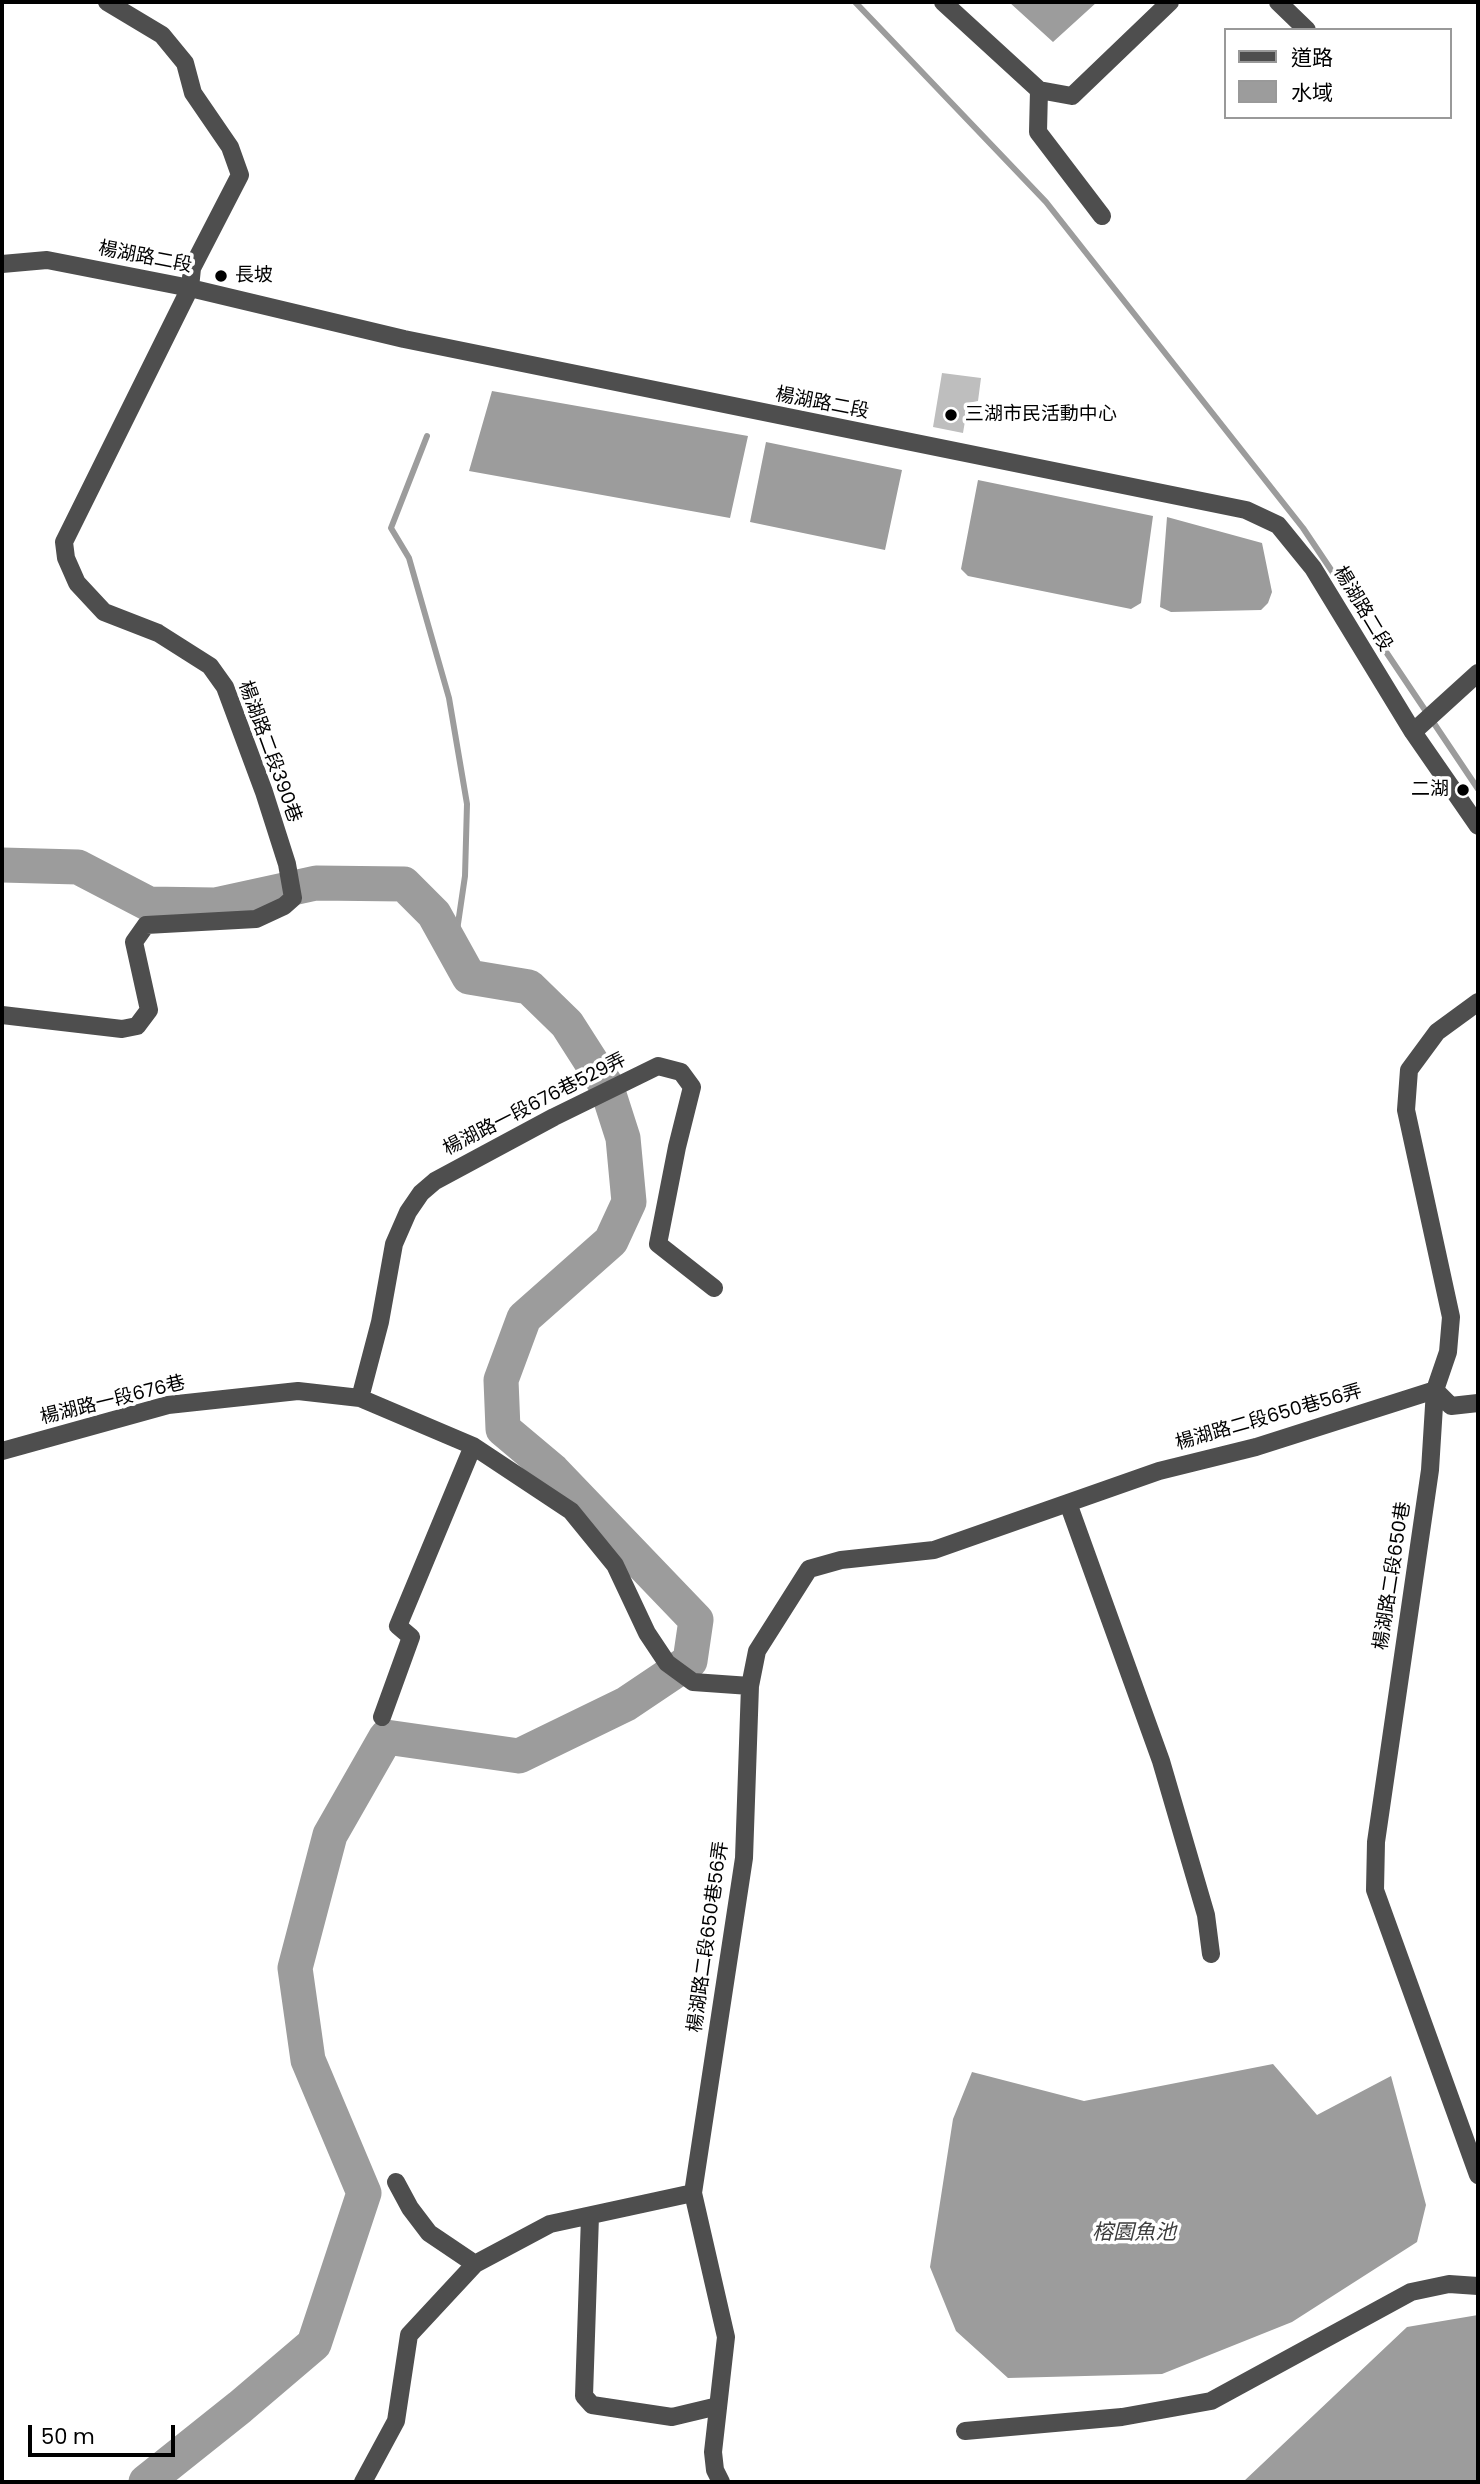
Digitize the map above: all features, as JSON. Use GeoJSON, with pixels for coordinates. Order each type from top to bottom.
{"type":"FeatureCollection","features":[{"type":"Feature","properties":{"kind":"street"},"geometry":{"type":"LineString","coordinates":[[107,2],[162,34],[185,63],[193,93],[230,147],[240,175],[192,268],[190,288]]}},
{"type":"Feature","properties":{"kind":"street"},"geometry":{"type":"LineString","coordinates":[[943,2],[1039,90],[1072,96],[1170,2]]}},
{"type":"Feature","properties":{"kind":"street"},"geometry":{"type":"LineString","coordinates":[[1278,2],[1305,28]]}},
{"type":"Feature","properties":{"kind":"street"},"geometry":{"type":"LineString","coordinates":[[1039,90],[1038,132],[1102,216]]}},
{"type":"Feature","properties":{"kind":"street","name":"楊湖路二段"},"geometry":{"type":"LineString","coordinates":[[2,264],[47,260],[190,288],[445,348],[1246,510],[1278,525],[1313,568],[1413,732],[1478,826]]}},
{"type":"Feature","properties":{"kind":"street","name":"楊湖路二段390巷"},"geometry":{"type":"LineString","coordinates":[[2,1015],[122,1029],[137,1026],[149,1010],[134,942],[146,925],[256,919],[284,906],[293,898],[287,864],[225,687],[210,666],[158,633],[104,612],[77,583],[66,558],[64,542],[190,288]]}},
{"type":"Feature","properties":{"kind":"street"},"geometry":{"type":"LineString","coordinates":[[1413,732],[1478,673]]}},
{"type":"Feature","properties":{"kind":"street","name":"楊湖路二段650巷"},"geometry":{"type":"LineString","coordinates":[[1478,1002],[1437,1031],[1409,1070],[1406,1110],[1451,1317],[1448,1352],[1435,1390],[1430,1470],[1376,1842],[1375,1889],[1478,2175]]}},
{"type":"Feature","properties":{"kind":"street","name":"楊湖路一段676巷529弄"},"geometry":{"type":"LineString","coordinates":[[360,1398],[380,1322],[394,1244],[408,1212],[421,1193],[435,1181],[658,1066],[681,1072],[692,1087],[677,1147],[659,1244],[714,1288]]}},
{"type":"Feature","properties":{"kind":"street"},"geometry":{"type":"LineString","coordinates":[[1435,1390],[1451,1406],[1478,1403]]}},
{"type":"Feature","properties":{"kind":"street","name":"楊湖路二段650巷56弄"},"geometry":{"type":"LineString","coordinates":[[721,2482],[715,2470],[713,2452],[726,2337],[693,2193],[744,1858],[750,1686],[757,1651],[809,1569],[841,1560],[934,1550],[1159,1471],[1256,1447],[1435,1390]]}},
{"type":"Feature","properties":{"kind":"street","name":"楊湖路一段676巷"},"geometry":{"type":"LineString","coordinates":[[2,1451],[168,1405],[298,1391],[360,1398],[474,1446],[571,1511],[615,1565],[647,1633],[667,1663],[693,1682],[750,1686]]}},
{"type":"Feature","properties":{"kind":"street"},"geometry":{"type":"LineString","coordinates":[[382,1717],[411,1637],[398,1626],[474,1446]]}},
{"type":"Feature","properties":{"kind":"street"},"geometry":{"type":"LineString","coordinates":[[1068,1503],[1161,1761],[1206,1914],[1211,1954]]}},
{"type":"Feature","properties":{"kind":"street"},"geometry":{"type":"LineString","coordinates":[[396,2182],[410,2208],[429,2233],[475,2264]]}},
{"type":"Feature","properties":{"kind":"street"},"geometry":{"type":"LineString","coordinates":[[363,2482],[396,2421],[408,2334],[475,2264],[550,2224],[693,2193]]}},
{"type":"Feature","properties":{"kind":"street"},"geometry":{"type":"LineString","coordinates":[[590,2216],[584,2396],[592,2405],[672,2417],[719,2406]]}},
{"type":"Feature","properties":{"kind":"street"},"geometry":{"type":"LineString","coordinates":[[965,2431],[1122,2417],[1211,2401],[1411,2292],[1449,2284],[1478,2286]]}},
{"type":"Feature","properties":{"kind":"water"},"geometry":{"type":"Polygon","coordinates":[[[1009,2],[1097,2],[1053,42],[1009,2]]]}},
{"type":"Feature","properties":{"kind":"water"},"geometry":{"type":"Polygon","coordinates":[[[492,391],[748,436],[730,518],[469,471],[492,391]]]}},
{"type":"Feature","properties":{"kind":"water"},"geometry":{"type":"Polygon","coordinates":[[[766,442],[902,470],[885,550],[750,522],[766,442]]]}},
{"type":"Feature","properties":{"kind":"water"},"geometry":{"type":"Polygon","coordinates":[[[978,480],[1153,516],[1141,603],[1131,609],[968,576],[961,569],[978,480]]]}},
{"type":"Feature","properties":{"kind":"water"},"geometry":{"type":"Polygon","coordinates":[[[1167,517],[1262,543],[1272,592],[1268,603],[1261,610],[1171,612],[1160,607],[1167,517]]]}},
{"type":"Feature","properties":{"kind":"water","name":"榕園魚池"},"geometry":{"type":"Polygon","coordinates":[[[1273,2064],[1317,2115],[1391,2076],[1426,2205],[1417,2242],[1292,2322],[1162,2374],[1008,2378],[956,2331],[930,2267],[953,2119],[972,2072],[1084,2101],[1273,2064]]]}},
{"type":"Feature","properties":{"kind":"water"},"geometry":{"type":"Polygon","coordinates":[[[1478,2315],[1478,2482],[1243,2482],[1407,2327],[1478,2315]]]}},
{"type":"Feature","properties":{"kind":"building","name":"三湖市民活動中心"},"geometry":{"type":"Polygon","coordinates":[[[942,373],[981,378],[978,401],[968,403],[963,433],[933,427],[942,373]]]}},
{"type":"Feature","properties":{"kind":"waterway"},"geometry":{"type":"LineString","coordinates":[[855,2],[1046,202],[1303,528],[1478,789]]}},
{"type":"Feature","properties":{"kind":"waterway"},"geometry":{"type":"LineString","coordinates":[[427,436],[391,528],[409,558],[449,698],[467,804],[465,876],[454,951]]}},
{"type":"Feature","properties":{"kind":"waterway"},"geometry":{"type":"LineString","coordinates":[[2,865],[78,867],[149,904],[215,905],[316,883],[404,884],[434,914],[469,977],[529,987],[567,1024],[606,1085],[623,1138],[629,1202],[611,1241],[524,1318],[501,1380],[503,1429],[553,1471],[696,1620],[690,1661],[626,1704],[519,1756],[386,1737],[330,1835],[295,1968],[308,2060],[364,2193],[314,2344],[146,2482]]}},
{"type":"Feature","properties":{"kind":"place","name":"長坡"},"geometry":{"type":"Point","coordinates":[221,276]}},
{"type":"Feature","properties":{"kind":"place","name":"三湖市民活動中心"},"geometry":{"type":"Point","coordinates":[951,415]}},
{"type":"Feature","properties":{"kind":"place","name":"二湖"},"geometry":{"type":"Point","coordinates":[1463,790]}}]}
